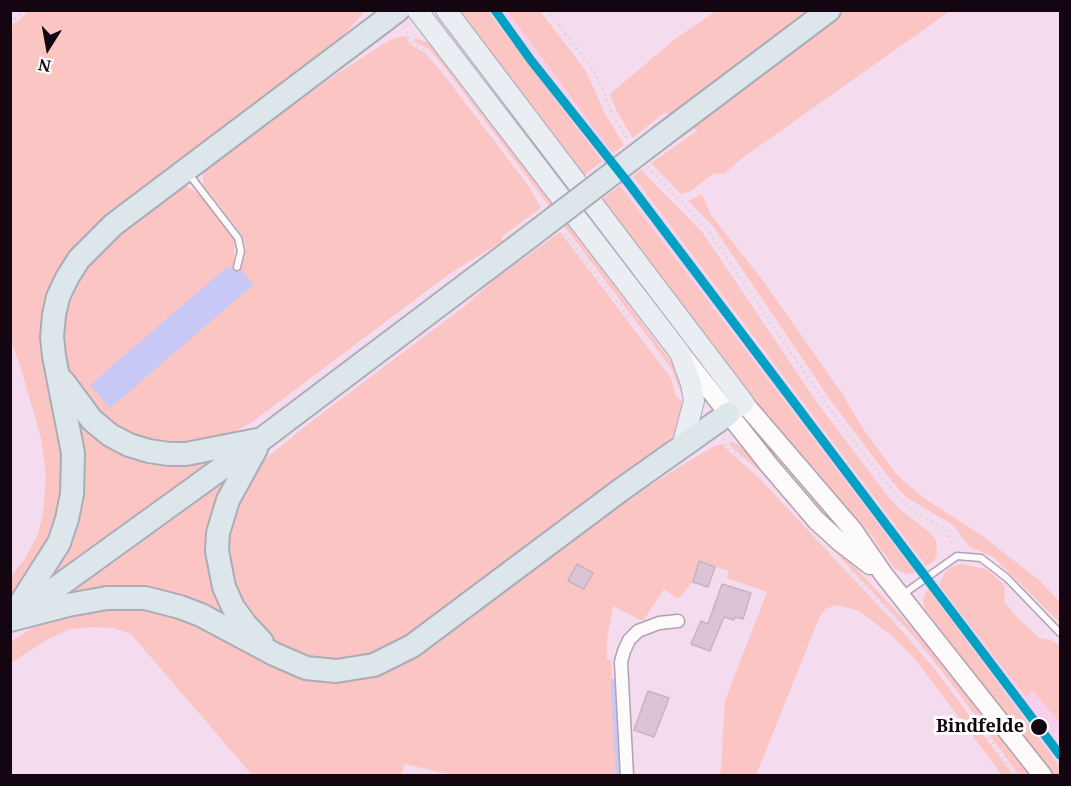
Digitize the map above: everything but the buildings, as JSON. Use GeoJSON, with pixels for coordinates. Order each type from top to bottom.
{"type":"FeatureCollection","features":[{"type":"Feature","properties":{"kind":"highway"},"geometry":{"type":"LineString","coordinates":[[357,41],[372,10]]}},
{"type":"Feature","properties":{"kind":"highway"},"geometry":{"type":"LineString","coordinates":[[10,620],[59,543],[72,494],[73,453],[52,337],[58,297],[73,269],[94,242],[113,225],[398,10]]}},
{"type":"Feature","properties":{"kind":"highway"},"geometry":{"type":"LineString","coordinates":[[10,620],[262,439],[829,10]]}},
{"type":"Feature","properties":{"kind":"highway"},"geometry":{"type":"LineString","coordinates":[[58,373],[92,420],[110,435],[129,445],[149,451],[186,454],[262,439]]}},
{"type":"Feature","properties":{"kind":"highway"},"geometry":{"type":"LineString","coordinates":[[10,620],[97,600],[124,597],[145,598],[180,606],[201,615],[274,654],[306,668],[336,670],[374,665],[412,646],[732,411]]}},
{"type":"Feature","properties":{"kind":"highway"},"geometry":{"type":"LineString","coordinates":[[262,439],[237,480],[228,500],[218,533],[217,551],[224,587],[233,607],[246,625],[274,654]]}},
{"type":"Feature","properties":{"kind":"main road"},"geometry":{"type":"LineString","coordinates":[[417,10],[680,353],[732,411]]}},
{"type":"Feature","properties":{"kind":"main road"},"geometry":{"type":"LineString","coordinates":[[446,10],[769,465],[816,520],[840,542],[884,575],[1043,776]]}},
{"type":"Feature","properties":{"kind":"main road"},"geometry":{"type":"LineString","coordinates":[[680,353],[691,384],[694,401],[682,446]]}},
{"type":"Feature","properties":{"kind":"street"},"geometry":{"type":"LineString","coordinates":[[627,776],[621,662],[624,651],[629,640],[646,627],[678,621]]}},
{"type":"Feature","properties":{"kind":"lane"},"geometry":{"type":"LineString","coordinates":[[186,170],[238,238],[241,251],[237,267]]}},
{"type":"Feature","properties":{"kind":"lane"},"geometry":{"type":"LineString","coordinates":[[901,596],[957,556],[981,558],[1007,578],[1060,633]]}},
{"type":"Feature","properties":{"kind":"path"},"geometry":{"type":"LineString","coordinates":[[10,23],[26,10]]}},
{"type":"Feature","properties":{"kind":"path"},"geometry":{"type":"LineString","coordinates":[[547,10],[589,64],[600,82],[613,117],[632,146]]}},
{"type":"Feature","properties":{"kind":"path"},"geometry":{"type":"LineString","coordinates":[[645,164],[707,229],[826,404],[899,500],[946,530],[957,556]]}},
{"type":"Feature","properties":{"kind":"path"},"geometry":{"type":"LineString","coordinates":[[1053,731],[1060,724]]}},
{"type":"Feature","properties":{"kind":"shaded area"},"geometry":{"type":"Polygon","coordinates":[[[30,10],[365,11],[340,39],[309,66],[86,235],[58,272],[65,436],[63,514],[26,581],[11,597],[11,576],[25,559],[38,534],[43,514],[46,476],[41,438],[11,342],[11,27],[30,10]]]}},
{"type":"Feature","properties":{"kind":"shaded area"},"geometry":{"type":"Polygon","coordinates":[[[456,11],[488,11],[602,161],[583,176],[456,11]]]}},
{"type":"Feature","properties":{"kind":"shaded area"},"geometry":{"type":"Polygon","coordinates":[[[488,11],[507,11],[939,585],[1026,696],[1033,691],[1060,723],[1060,767],[915,572],[488,11]]]}},
{"type":"Feature","properties":{"kind":"shaded area"},"geometry":{"type":"Polygon","coordinates":[[[507,11],[540,11],[586,71],[604,112],[624,145],[613,153],[507,11]]]}},
{"type":"Feature","properties":{"kind":"shaded area"},"geometry":{"type":"Polygon","coordinates":[[[716,11],[811,11],[669,115],[665,112],[633,138],[617,112],[610,94],[675,39],[716,11]]]}},
{"type":"Feature","properties":{"kind":"shaded area"},"geometry":{"type":"Polygon","coordinates":[[[845,11],[950,11],[741,159],[724,174],[714,173],[691,191],[681,194],[651,163],[697,131],[693,127],[845,11]]]}},
{"type":"Feature","properties":{"kind":"shaded area"},"geometry":{"type":"Polygon","coordinates":[[[406,36],[410,44],[425,53],[441,71],[530,188],[541,208],[501,237],[503,241],[449,274],[252,422],[234,432],[205,444],[150,444],[102,419],[71,375],[65,359],[63,343],[66,311],[80,275],[106,244],[182,184],[198,193],[235,238],[234,256],[236,260],[240,261],[245,258],[246,249],[242,235],[203,184],[206,167],[291,104],[385,43],[406,36]]]}},
{"type":"Feature","properties":{"kind":"shaded area"},"geometry":{"type":"Polygon","coordinates":[[[414,38],[429,43],[449,66],[676,368],[686,398],[682,395],[671,368],[445,68],[430,50],[415,42],[414,38]]]}},
{"type":"Feature","properties":{"kind":"shaded area"},"geometry":{"type":"Polygon","coordinates":[[[641,170],[703,233],[816,401],[890,499],[936,540],[937,554],[934,561],[926,566],[633,176],[641,170]]]}},
{"type":"Feature","properties":{"kind":"shaded area"},"geometry":{"type":"Polygon","coordinates":[[[620,186],[915,572],[909,574],[895,569],[871,535],[752,400],[600,201],[620,186]]]}},
{"type":"Feature","properties":{"kind":"shaded area"},"geometry":{"type":"Polygon","coordinates":[[[702,194],[710,214],[761,278],[897,475],[925,499],[981,535],[1040,581],[1060,602],[1060,623],[993,557],[969,546],[953,525],[906,497],[890,479],[831,401],[713,226],[688,201],[702,194]]]}},
{"type":"Feature","properties":{"kind":"shaded area"},"geometry":{"type":"Polygon","coordinates":[[[560,232],[671,378],[676,396],[685,404],[682,423],[675,434],[643,462],[406,639],[367,656],[333,660],[304,656],[272,640],[250,620],[227,572],[227,523],[255,471],[269,456],[312,421],[466,305],[517,259],[520,261],[560,232]]]}},
{"type":"Feature","properties":{"kind":"shaded area"},"geometry":{"type":"Polygon","coordinates":[[[71,409],[118,447],[231,448],[39,590],[63,551],[71,409]]]}},
{"type":"Feature","properties":{"kind":"shaded area"},"geometry":{"type":"Polygon","coordinates":[[[730,442],[737,444],[748,453],[913,629],[1029,775],[1019,775],[916,639],[760,471],[729,445],[730,442]]]}},
{"type":"Feature","properties":{"kind":"shaded area"},"geometry":{"type":"Polygon","coordinates":[[[721,444],[760,479],[902,631],[937,672],[1013,775],[1002,775],[915,659],[890,634],[857,610],[836,605],[825,609],[819,618],[756,775],[719,775],[725,701],[767,592],[727,578],[729,571],[700,562],[693,582],[678,599],[664,589],[643,621],[613,606],[607,640],[607,660],[611,660],[616,775],[456,776],[405,764],[401,775],[252,775],[131,634],[113,628],[71,629],[48,639],[11,663],[11,642],[30,629],[51,618],[110,603],[185,615],[288,673],[312,680],[354,681],[372,676],[618,505],[712,447],[721,444]]]}},
{"type":"Feature","properties":{"kind":"shaded area"},"geometry":{"type":"Polygon","coordinates":[[[239,466],[218,501],[231,617],[58,599],[239,466]]]}},
{"type":"Feature","properties":{"kind":"shaded area"},"geometry":{"type":"Polygon","coordinates":[[[962,564],[988,570],[1005,586],[1004,602],[1017,617],[1039,638],[1051,640],[1060,646],[1060,723],[1033,691],[1026,697],[939,585],[945,572],[951,567],[962,564]]]}},
{"type":"Feature","properties":{"kind":"shaded area"},"geometry":{"type":"Polygon","coordinates":[[[928,589],[1060,767],[1060,775],[1053,775],[925,609],[923,599],[928,589]]]}},
{"type":"Feature","properties":{"kind":"water"},"geometry":{"type":"Polygon","coordinates":[[[227,267],[242,271],[253,285],[110,408],[90,385],[227,267]]]}},
{"type":"Feature","properties":{"kind":"waterway"},"geometry":{"type":"LineString","coordinates":[[613,681],[618,776]]}},
{"type":"Feature","properties":{"kind":"transit line"},"geometry":{"type":"LineString","coordinates":[[495,10],[1060,755]]}},
{"type":"Feature","properties":{"kind":"place","name":"Bindfelde"},"geometry":{"type":"Point","coordinates":[1039,727]}}]}
